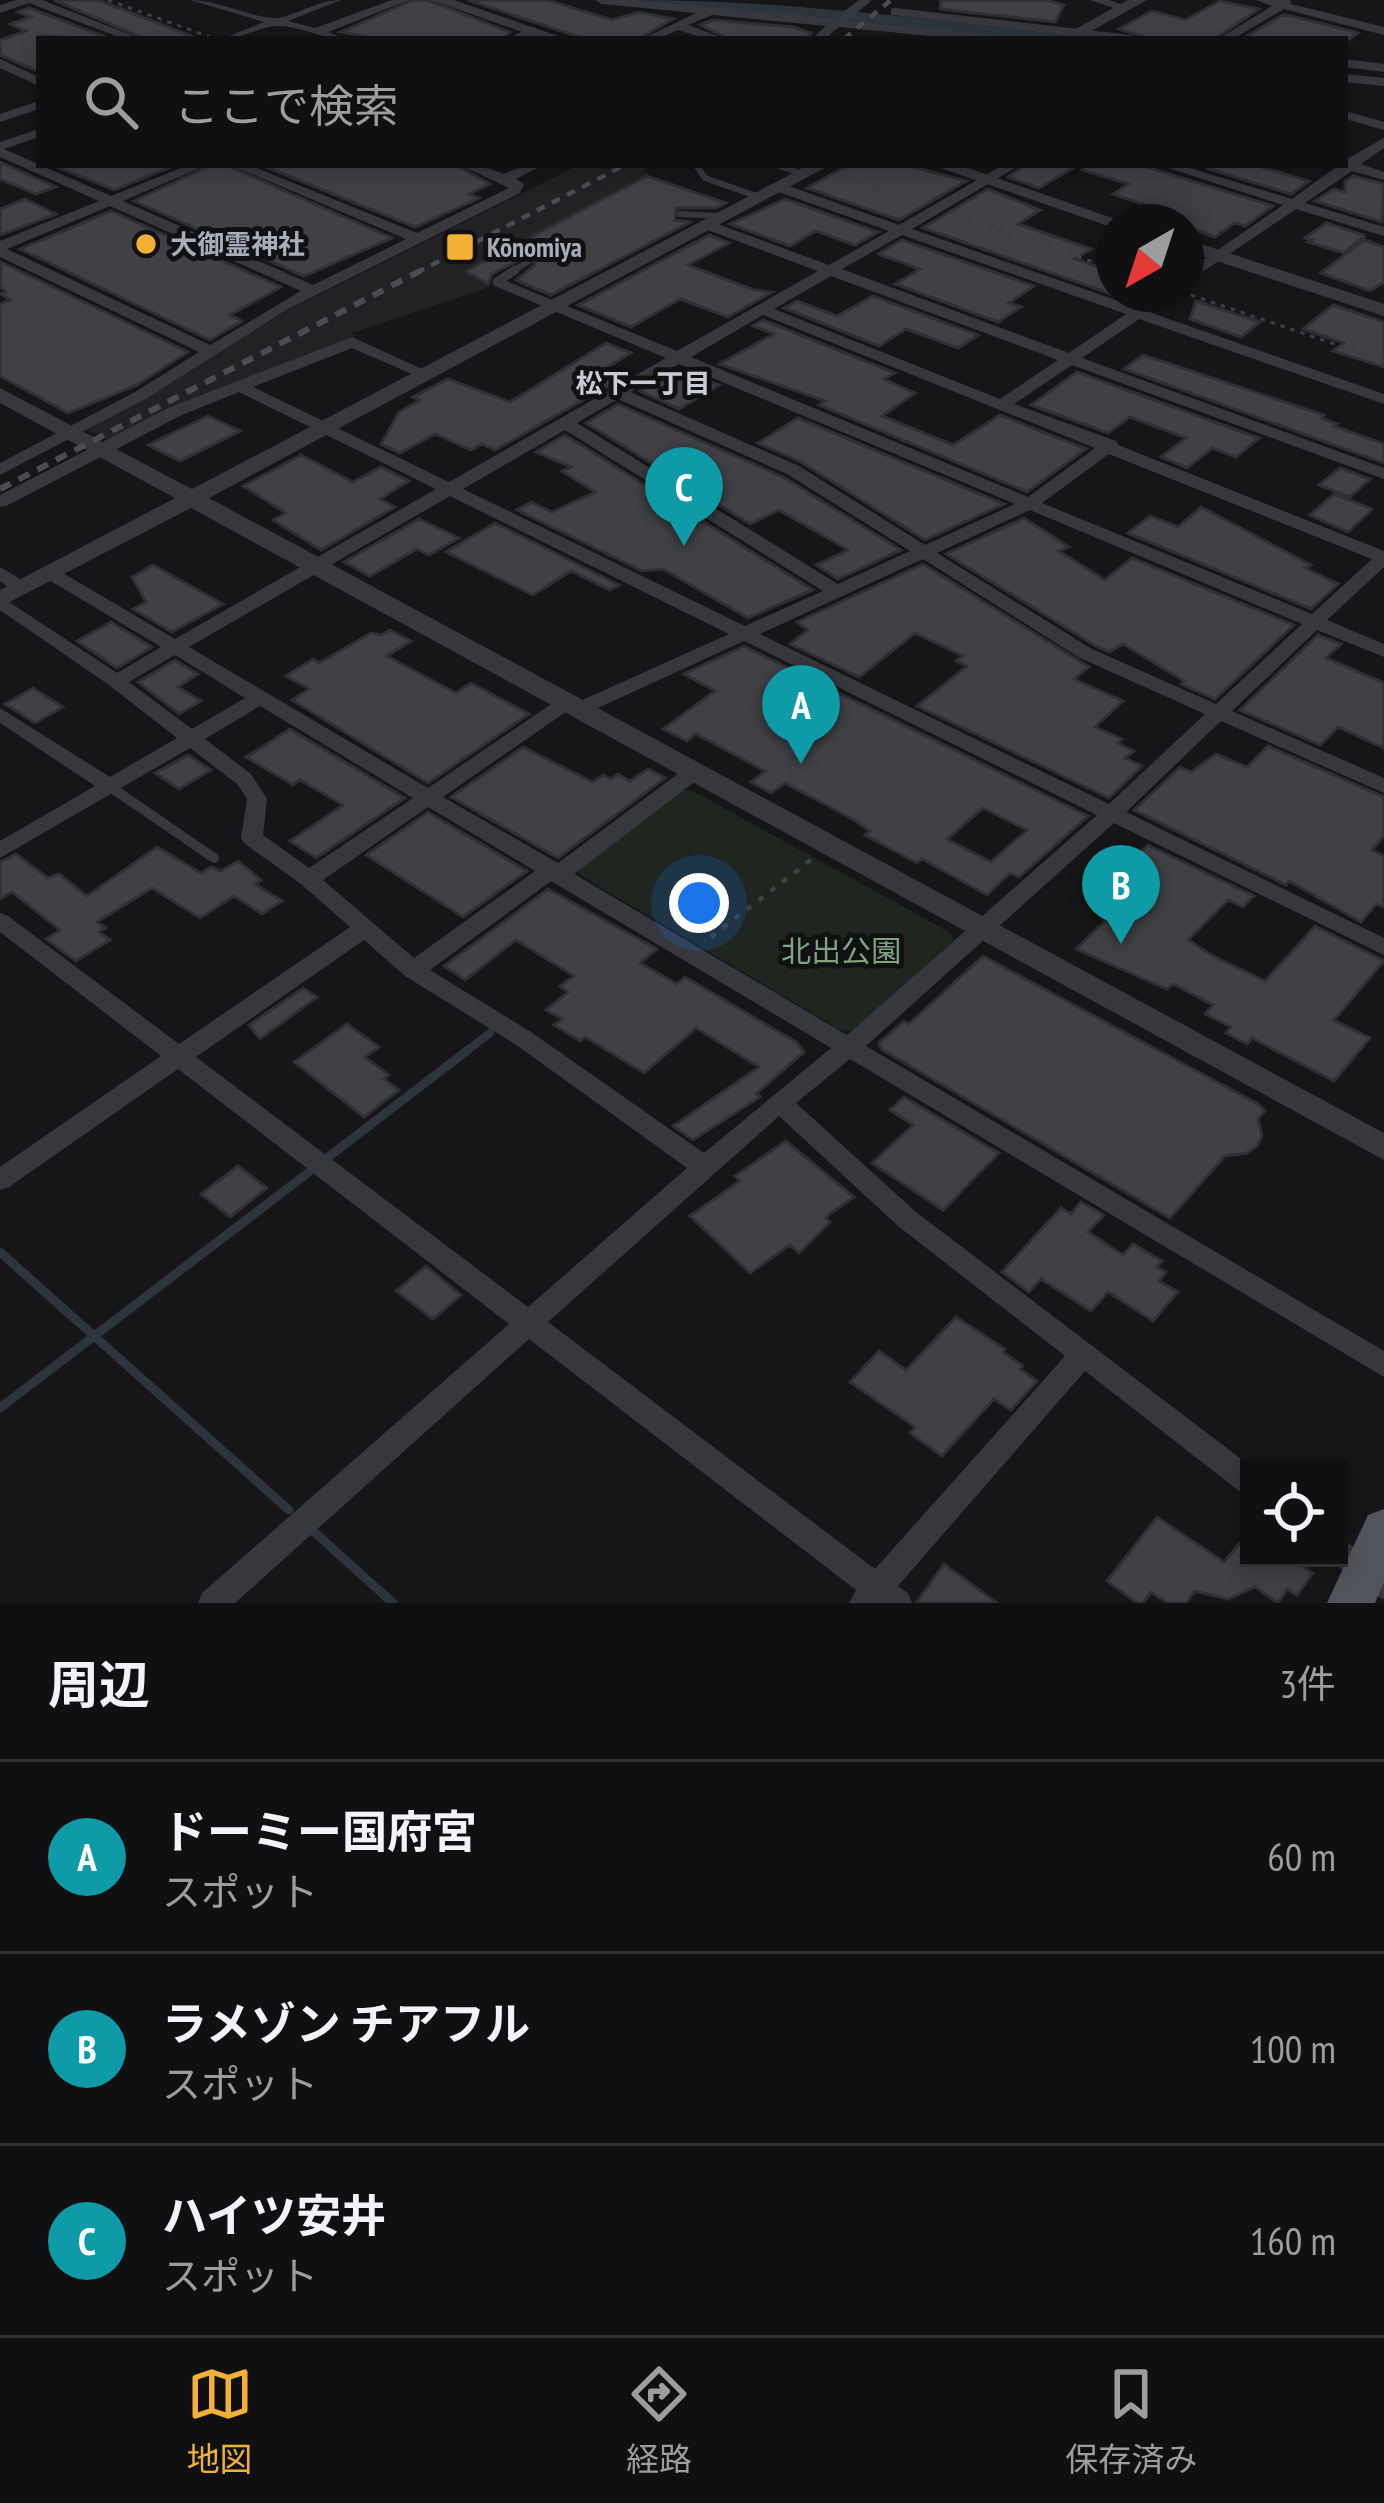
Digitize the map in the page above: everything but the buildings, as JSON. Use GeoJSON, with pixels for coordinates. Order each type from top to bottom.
{"type":"FeatureCollection","features":[{"type":"Feature","properties":{"kind":"street"},"geometry":{"type":"LineString","coordinates":[[0,9],[29,0],[127,36]]}},
{"type":"Feature","properties":{"kind":"street"},"geometry":{"type":"LineString","coordinates":[[196,0],[332,36]]}},
{"type":"Feature","properties":{"kind":"street"},"geometry":{"type":"LineString","coordinates":[[236,36],[335,0]]}},
{"type":"Feature","properties":{"kind":"street"},"geometry":{"type":"LineString","coordinates":[[307,36],[403,0]]}},
{"type":"Feature","properties":{"kind":"street"},"geometry":{"type":"LineString","coordinates":[[439,0],[548,36]]}},
{"type":"Feature","properties":{"kind":"street"},"geometry":{"type":"LineString","coordinates":[[601,0],[1072,36],[1132,4]]}},
{"type":"Feature","properties":{"kind":"street"},"geometry":{"type":"LineString","coordinates":[[731,0],[847,16]]}},
{"type":"Feature","properties":{"kind":"street"},"geometry":{"type":"LineString","coordinates":[[822,36],[866,0]]}},
{"type":"Feature","properties":{"kind":"street"},"geometry":{"type":"LineString","coordinates":[[867,36],[907,0]]}},
{"type":"Feature","properties":{"kind":"street"},"geometry":{"type":"LineString","coordinates":[[1096,0],[1132,4]]}},
{"type":"Feature","properties":{"kind":"street"},"geometry":{"type":"LineString","coordinates":[[1262,0],[1288,3],[1384,32]]}},
{"type":"Feature","properties":{"kind":"street"},"geometry":{"type":"LineString","coordinates":[[1229,36],[1288,3]]}},
{"type":"Feature","properties":{"kind":"street"},"geometry":{"type":"LineString","coordinates":[[655,36],[712,10]]}},
{"type":"Feature","properties":{"kind":"street"},"geometry":{"type":"LineString","coordinates":[[887,19],[979,36]]}},
{"type":"Feature","properties":{"kind":"street"},"geometry":{"type":"LineString","coordinates":[[678,26],[710,36]]}},
{"type":"Feature","properties":{"kind":"street"},"geometry":{"type":"LineString","coordinates":[[520,36],[532,31]]}},
{"type":"Feature","properties":{"kind":"street"},"geometry":{"type":"LineString","coordinates":[[0,63],[36,81]]}},
{"type":"Feature","properties":{"kind":"street"},"geometry":{"type":"LineString","coordinates":[[1348,63],[1384,68]]}},
{"type":"Feature","properties":{"kind":"street"},"geometry":{"type":"LineString","coordinates":[[1348,78],[1384,82]]}},
{"type":"Feature","properties":{"kind":"street"},"geometry":{"type":"LineString","coordinates":[[0,118],[36,106]]}},
{"type":"Feature","properties":{"kind":"street"},"geometry":{"type":"LineString","coordinates":[[1348,116],[1384,126]]}},
{"type":"Feature","properties":{"kind":"street"},"geometry":{"type":"LineString","coordinates":[[0,149],[36,134]]}},
{"type":"Feature","properties":{"kind":"street"},"geometry":{"type":"LineString","coordinates":[[1348,164],[1384,142]]}},
{"type":"Feature","properties":{"kind":"street"},"geometry":{"type":"LineString","coordinates":[[0,149],[36,166]]}},
{"type":"Feature","properties":{"kind":"street"},"geometry":{"type":"LineString","coordinates":[[1348,165],[1384,176]]}},
{"type":"Feature","properties":{"kind":"street"},"geometry":{"type":"LineString","coordinates":[[41,168],[313,291]]}},
{"type":"Feature","properties":{"kind":"street"},"geometry":{"type":"LineString","coordinates":[[0,248],[193,168]]}},
{"type":"Feature","properties":{"kind":"street"},"geometry":{"type":"LineString","coordinates":[[244,168],[418,238]]}},
{"type":"Feature","properties":{"kind":"street"},"geometry":{"type":"LineString","coordinates":[[0,470],[72,434],[313,291],[515,190],[517,184],[475,168]]}},
{"type":"Feature","properties":{"kind":"street"},"geometry":{"type":"LineString","coordinates":[[505,179],[529,168]]}},
{"type":"Feature","properties":{"kind":"street"},"geometry":{"type":"LineString","coordinates":[[949,168],[1096,216]]}},
{"type":"Feature","properties":{"kind":"street"},"geometry":{"type":"LineString","coordinates":[[116,681],[1008,168]]}},
{"type":"Feature","properties":{"kind":"street"},"geometry":{"type":"LineString","coordinates":[[1176,168],[1384,232]]}},
{"type":"Feature","properties":{"kind":"street"},"geometry":{"type":"LineString","coordinates":[[1204,267],[1343,168]]}},
{"type":"Feature","properties":{"kind":"street"},"geometry":{"type":"LineString","coordinates":[[7,597],[716,221],[771,183],[813,169]]}},
{"type":"Feature","properties":{"kind":"street"},"geometry":{"type":"LineString","coordinates":[[771,183],[1384,399]]}},
{"type":"Feature","properties":{"kind":"street"},"geometry":{"type":"LineString","coordinates":[[716,221],[830,270],[1384,474]]}},
{"type":"Feature","properties":{"kind":"street"},"geometry":{"type":"LineString","coordinates":[[0,248],[211,351]]}},
{"type":"Feature","properties":{"kind":"street"},"geometry":{"type":"LineString","coordinates":[[1204,251],[1384,310]]}},
{"type":"Feature","properties":{"kind":"street"},"geometry":{"type":"LineString","coordinates":[[557,307],[1384,651]]}},
{"type":"Feature","properties":{"kind":"street"},"geometry":{"type":"LineString","coordinates":[[213,1603],[704,1167],[779,1102],[853,1048],[1384,557],[763,310]]}},
{"type":"Feature","properties":{"kind":"street"},"geometry":{"type":"LineString","coordinates":[[1005,403],[1138,313]]}},
{"type":"Feature","properties":{"kind":"street"},"geometry":{"type":"LineString","coordinates":[[0,502],[176,411],[352,342],[428,375]]}},
{"type":"Feature","properties":{"kind":"street"},"geometry":{"type":"LineString","coordinates":[[239,386],[1384,947]]}},
{"type":"Feature","properties":{"kind":"street"},"geometry":{"type":"LineString","coordinates":[[618,393],[793,470],[1085,653],[1384,786]]}},
{"type":"Feature","properties":{"kind":"street"},"geometry":{"type":"LineString","coordinates":[[0,394],[1384,1148]]}},
{"type":"Feature","properties":{"kind":"street"},"geometry":{"type":"LineString","coordinates":[[566,423],[837,592]]}},
{"type":"Feature","properties":{"kind":"street"},"geometry":{"type":"LineString","coordinates":[[309,879],[573,706],[747,633],[1028,504],[1110,445]]}},
{"type":"Feature","properties":{"kind":"street"},"geometry":{"type":"LineString","coordinates":[[0,573],[7,597],[192,738],[250,789],[256,800],[252,838],[309,879],[413,970],[523,1039],[704,1167]]}},
{"type":"Feature","properties":{"kind":"street"},"geometry":{"type":"LineString","coordinates":[[50,573],[1384,1365]]}},
{"type":"Feature","properties":{"kind":"street"},"geometry":{"type":"LineString","coordinates":[[0,851],[261,697]]}},
{"type":"Feature","properties":{"kind":"street"},"geometry":{"type":"LineString","coordinates":[[0,714],[109,786]]}},
{"type":"Feature","properties":{"kind":"street"},"geometry":{"type":"LineString","coordinates":[[413,970],[694,772]]}},
{"type":"Feature","properties":{"kind":"street"},"geometry":{"type":"LineString","coordinates":[[0,921],[528,1323],[879,1598],[1082,1355]]}},
{"type":"Feature","properties":{"kind":"street"},"geometry":{"type":"LineString","coordinates":[[0,1180],[365,928]]}},
{"type":"Feature","properties":{"kind":"street"},"geometry":{"type":"LineString","coordinates":[[779,1102],[907,1219],[1240,1475]]}},
{"type":"Feature","properties":{"kind":"lane"},"geometry":{"type":"LineString","coordinates":[[698,168],[704,178],[771,183]]}},
{"type":"Feature","properties":{"kind":"lane"},"geometry":{"type":"LineString","coordinates":[[680,214],[716,221]]}},
{"type":"Feature","properties":{"kind":"lane"},"geometry":{"type":"LineString","coordinates":[[529,261],[497,282],[557,307]]}},
{"type":"Feature","properties":{"kind":"lane"},"geometry":{"type":"LineString","coordinates":[[109,786],[214,858]]}},
{"type":"Feature","properties":{"kind":"path"},"geometry":{"type":"LineString","coordinates":[[108,0],[206,36]]}},
{"type":"Feature","properties":{"kind":"path"},"geometry":{"type":"LineString","coordinates":[[813,169],[1096,263]]}},
{"type":"Feature","properties":{"kind":"path"},"geometry":{"type":"LineString","coordinates":[[1204,299],[1384,361]]}},
{"type":"Feature","properties":{"kind":"path"},"geometry":{"type":"LineString","coordinates":[[692,952],[830,845]]}},
{"type":"Feature","properties":{"kind":"shaded area"},"geometry":{"type":"Polygon","coordinates":[[[636,0],[810,8],[1074,36],[995,36],[636,0]]]}},
{"type":"Feature","properties":{"kind":"shaded area"},"geometry":{"type":"Polygon","coordinates":[[[573,168],[647,168],[643,171],[648,174],[495,255],[486,281],[490,287],[352,333],[355,336],[176,406],[108,440],[87,430],[291,308],[573,168]]]}},
{"type":"Feature","properties":{"kind":"green space","name":"北出公園"},"geometry":{"type":"Polygon","coordinates":[[[691,790],[951,933],[953,941],[855,1030],[842,1031],[580,875],[579,867],[681,791],[691,790]]]}},
{"type":"Feature","properties":{"kind":"waterway"},"geometry":{"type":"LineString","coordinates":[[464,1053],[490,1033]]}},
{"type":"Feature","properties":{"kind":"waterway"},"geometry":{"type":"LineString","coordinates":[[327,1158],[468,1050]]}},
{"type":"Feature","properties":{"kind":"waterway"},"geometry":{"type":"LineString","coordinates":[[94,1336],[309,1172]]}},
{"type":"Feature","properties":{"kind":"waterway"},"geometry":{"type":"LineString","coordinates":[[0,1252],[94,1336]]}},
{"type":"Feature","properties":{"kind":"waterway"},"geometry":{"type":"LineString","coordinates":[[0,1408],[94,1336]]}},
{"type":"Feature","properties":{"kind":"waterway"},"geometry":{"type":"LineString","coordinates":[[94,1336],[289,1510]]}},
{"type":"Feature","properties":{"kind":"waterway"},"geometry":{"type":"LineString","coordinates":[[312,1530],[393,1603]]}},
{"type":"Feature","properties":{"kind":"railway"},"geometry":{"type":"LineString","coordinates":[[848,36],[891,0]]}},
{"type":"Feature","properties":{"kind":"railway"},"geometry":{"type":"LineString","coordinates":[[416,273],[619,168]]}},
{"type":"Feature","properties":{"kind":"railway"},"geometry":{"type":"LineString","coordinates":[[0,489],[422,270]]}},
{"type":"Feature","properties":{"kind":"place","name":"大御霊神社"},"geometry":{"type":"Point","coordinates":[146,244]}},
{"type":"Feature","properties":{"kind":"place","name":"Kōnomiya"},"geometry":{"type":"Point","coordinates":[460,247]}},
{"type":"Feature","properties":{"kind":"place","name":"ハイツ安井"},"geometry":{"type":"Point","coordinates":[684,546]}},
{"type":"Feature","properties":{"kind":"place","name":"ドーミー国府宮"},"geometry":{"type":"Point","coordinates":[801,764]}},
{"type":"Feature","properties":{"kind":"place","name":"ラメゾン チアフル"},"geometry":{"type":"Point","coordinates":[1121,944]}},
{"type":"Feature","properties":{"kind":"district","name":"松下一丁目"},"geometry":{"type":"Point","coordinates":[643,383]}}]}
